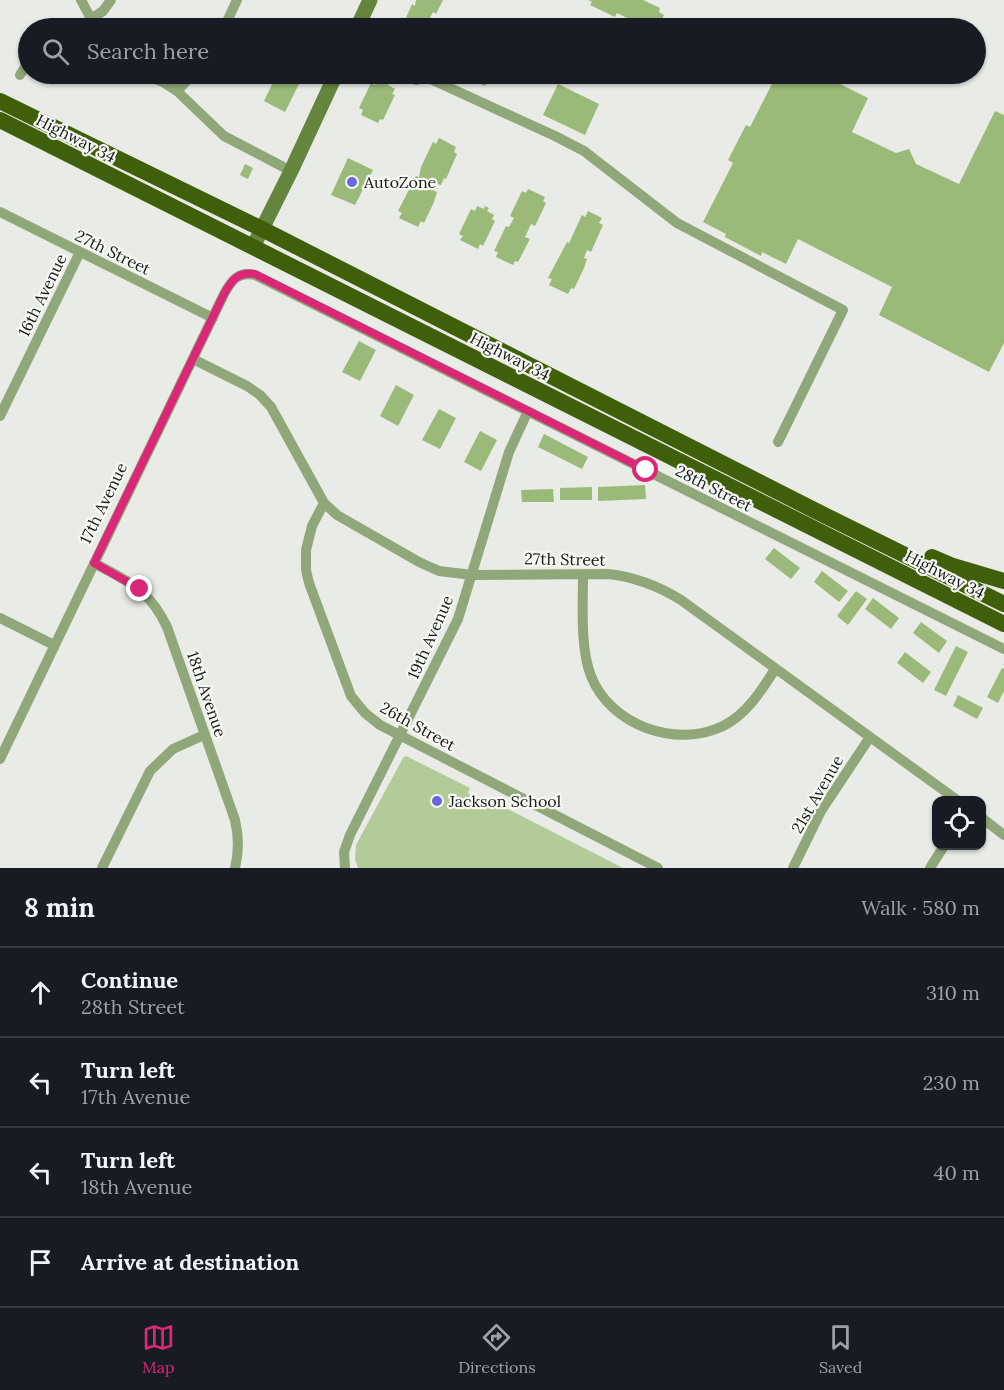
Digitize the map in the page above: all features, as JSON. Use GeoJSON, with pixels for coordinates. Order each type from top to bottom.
{"type":"FeatureCollection","features":[{"type":"Feature","properties":{"kind":"highway","name":"Highway 34"},"geometry":{"type":"LineString","coordinates":[[0,101],[262,229],[814,510],[1004,604]]}},
{"type":"Feature","properties":{"kind":"highway","name":"Highway 34"},"geometry":{"type":"LineString","coordinates":[[0,120],[1004,624]]}},
{"type":"Feature","properties":{"kind":"highway"},"geometry":{"type":"LineString","coordinates":[[814,510],[876,532],[953,566],[1004,582]]}},
{"type":"Feature","properties":{"kind":"main road"},"geometry":{"type":"LineString","coordinates":[[362,18],[370,0]]}},
{"type":"Feature","properties":{"kind":"main road"},"geometry":{"type":"LineString","coordinates":[[253,247],[331,84]]}},
{"type":"Feature","properties":{"kind":"street"},"geometry":{"type":"LineString","coordinates":[[81,0],[91,18]]}},
{"type":"Feature","properties":{"kind":"street"},"geometry":{"type":"LineString","coordinates":[[98,18],[111,0]]}},
{"type":"Feature","properties":{"kind":"street"},"geometry":{"type":"LineString","coordinates":[[229,18],[237,0]]}},
{"type":"Feature","properties":{"kind":"street"},"geometry":{"type":"LineString","coordinates":[[166,84],[177,91],[224,136],[291,171]]}},
{"type":"Feature","properties":{"kind":"street"},"geometry":{"type":"LineString","coordinates":[[177,91],[184,84]]}},
{"type":"Feature","properties":{"kind":"street"},"geometry":{"type":"LineString","coordinates":[[443,84],[584,152],[677,223],[843,310],[778,442]]}},
{"type":"Feature","properties":{"kind":"street","name":"27th Street"},"geometry":{"type":"LineString","coordinates":[[0,212],[213,318]]}},
{"type":"Feature","properties":{"kind":"street","name":"16th Avenue"},"geometry":{"type":"LineString","coordinates":[[0,416],[80,252]]}},
{"type":"Feature","properties":{"kind":"street","name":"17th Avenue"},"geometry":{"type":"LineString","coordinates":[[0,759],[232,281],[243,274],[250,273]]}},
{"type":"Feature","properties":{"kind":"street","name":"28th Street"},"geometry":{"type":"LineString","coordinates":[[250,273],[1004,649]]}},
{"type":"Feature","properties":{"kind":"street","name":"27th Street"},"geometry":{"type":"LineString","coordinates":[[193,359],[260,395],[271,407],[324,503],[337,515],[439,571],[472,575],[608,574],[629,576],[658,587],[681,600],[950,796]]}},
{"type":"Feature","properties":{"kind":"street","name":"19th Avenue"},"geometry":{"type":"LineString","coordinates":[[345,868],[344,852],[350,834],[455,626],[510,452],[528,411]]}},
{"type":"Feature","properties":{"kind":"street","name":"26th Street"},"geometry":{"type":"LineString","coordinates":[[324,503],[312,526],[306,550],[306,570],[351,696],[371,719],[658,868]]}},
{"type":"Feature","properties":{"kind":"street","name":"18th Avenue"},"geometry":{"type":"LineString","coordinates":[[94,563],[140,589],[160,611],[238,831],[238,854],[235,868]]}},
{"type":"Feature","properties":{"kind":"street"},"geometry":{"type":"LineString","coordinates":[[583,575],[585,643],[591,675],[603,696],[618,711],[635,722],[671,736],[699,734],[723,726],[752,703],[775,669]]}},
{"type":"Feature","properties":{"kind":"street"},"geometry":{"type":"LineString","coordinates":[[0,618],[54,645]]}},
{"type":"Feature","properties":{"kind":"street"},"geometry":{"type":"LineString","coordinates":[[102,868],[150,771],[173,749],[204,735]]}},
{"type":"Feature","properties":{"kind":"street","name":"21st Avenue"},"geometry":{"type":"LineString","coordinates":[[793,868],[821,811],[870,737]]}},
{"type":"Feature","properties":{"kind":"street"},"geometry":{"type":"LineString","coordinates":[[986,822],[1004,835]]}},
{"type":"Feature","properties":{"kind":"street"},"geometry":{"type":"LineString","coordinates":[[930,868],[941,850]]}},
{"type":"Feature","properties":{"kind":"green space","name":"Jackson School"},"geometry":{"type":"Polygon","coordinates":[[[406,756],[470,788],[468,793],[500,809],[502,806],[623,868],[358,868],[355,859],[356,845],[406,756]]]}},
{"type":"Feature","properties":{"kind":"building"},"geometry":{"type":"Polygon","coordinates":[[[416,0],[443,0],[436,14],[433,12],[430,18],[406,18],[412,4],[415,6],[416,0]]]}},
{"type":"Feature","properties":{"kind":"building"},"geometry":{"type":"Polygon","coordinates":[[[588,0],[643,0],[660,8],[659,12],[664,15],[662,18],[627,18],[617,13],[615,17],[590,5],[592,2],[588,0]]]}},
{"type":"Feature","properties":{"kind":"building"},"geometry":{"type":"Polygon","coordinates":[[[272,84],[299,84],[285,112],[264,101],[272,84]]]}},
{"type":"Feature","properties":{"kind":"building"},"geometry":{"type":"Polygon","coordinates":[[[371,84],[388,84],[395,89],[392,94],[395,95],[383,120],[380,119],[378,123],[361,115],[363,110],[359,108],[371,84]]]}},
{"type":"Feature","properties":{"kind":"building"},"geometry":{"type":"Polygon","coordinates":[[[558,84],[599,104],[585,135],[543,115],[558,84]]]}},
{"type":"Feature","properties":{"kind":"building"},"geometry":{"type":"Polygon","coordinates":[[[772,84],[840,84],[868,98],[852,132],[896,153],[909,149],[916,164],[959,184],[995,111],[1004,115],[1004,343],[989,372],[879,315],[892,287],[798,239],[786,264],[762,252],[761,256],[725,237],[726,234],[703,222],[733,163],[728,160],[746,125],[750,127],[772,84]]]}},
{"type":"Feature","properties":{"kind":"building"},"geometry":{"type":"Polygon","coordinates":[[[439,138],[456,147],[454,152],[457,154],[446,179],[444,178],[441,185],[437,184],[434,191],[437,192],[434,202],[424,223],[421,221],[418,227],[399,218],[402,213],[398,211],[416,176],[419,177],[421,167],[433,142],[436,144],[439,138]]]}},
{"type":"Feature","properties":{"kind":"building","name":"AutoZone"},"geometry":{"type":"Polygon","coordinates":[[[348,158],[373,170],[355,205],[331,195],[348,158]]]}},
{"type":"Feature","properties":{"kind":"building"},"geometry":{"type":"Polygon","coordinates":[[[245,164],[253,168],[248,179],[240,175],[245,164]]]}},
{"type":"Feature","properties":{"kind":"building"},"geometry":{"type":"Polygon","coordinates":[[[528,189],[545,197],[543,201],[546,203],[535,226],[531,224],[525,237],[530,239],[518,262],[515,261],[513,265],[496,257],[498,252],[494,251],[506,226],[509,227],[514,218],[510,216],[522,191],[526,193],[528,189]]]}},
{"type":"Feature","properties":{"kind":"building"},"geometry":{"type":"Polygon","coordinates":[[[477,206],[484,209],[485,206],[489,208],[487,211],[494,215],[492,219],[495,221],[483,246],[480,244],[478,249],[460,240],[463,236],[459,234],[471,209],[475,211],[477,206]]]}},
{"type":"Feature","properties":{"kind":"building"},"geometry":{"type":"Polygon","coordinates":[[[588,211],[602,218],[599,223],[603,225],[591,252],[587,250],[584,268],[574,289],[571,288],[568,294],[549,285],[552,279],[548,278],[567,242],[569,243],[582,215],[585,217],[588,211]]]}},
{"type":"Feature","properties":{"kind":"building"},"geometry":{"type":"Polygon","coordinates":[[[359,341],[376,350],[360,381],[342,372],[359,341]]]}},
{"type":"Feature","properties":{"kind":"building"},"geometry":{"type":"Polygon","coordinates":[[[396,385],[414,395],[398,426],[380,416],[396,385]]]}},
{"type":"Feature","properties":{"kind":"building"},"geometry":{"type":"Polygon","coordinates":[[[439,409],[456,418],[440,449],[422,440],[439,409]]]}},
{"type":"Feature","properties":{"kind":"building"},"geometry":{"type":"Polygon","coordinates":[[[480,431],[497,440],[481,471],[464,462],[480,431]]]}},
{"type":"Feature","properties":{"kind":"building"},"geometry":{"type":"Polygon","coordinates":[[[544,434],[588,457],[582,469],[538,447],[544,434]]]}},
{"type":"Feature","properties":{"kind":"building"},"geometry":{"type":"Polygon","coordinates":[[[645,485],[646,499],[598,501],[598,487],[645,485]]]}},
{"type":"Feature","properties":{"kind":"building"},"geometry":{"type":"Polygon","coordinates":[[[592,487],[592,500],[560,500],[560,488],[592,487]]]}},
{"type":"Feature","properties":{"kind":"building"},"geometry":{"type":"Polygon","coordinates":[[[553,489],[554,502],[522,502],[521,490],[553,489]]]}},
{"type":"Feature","properties":{"kind":"building"},"geometry":{"type":"Polygon","coordinates":[[[774,548],[800,568],[791,579],[765,559],[774,548]]]}},
{"type":"Feature","properties":{"kind":"building"},"geometry":{"type":"Polygon","coordinates":[[[822,571],[848,591],[839,602],[814,582],[822,571]]]}},
{"type":"Feature","properties":{"kind":"building"},"geometry":{"type":"Polygon","coordinates":[[[856,591],[867,599],[848,625],[837,616],[856,591]]]}},
{"type":"Feature","properties":{"kind":"building"},"geometry":{"type":"Polygon","coordinates":[[[873,598],[899,618],[891,629],[865,609],[873,598]]]}},
{"type":"Feature","properties":{"kind":"building"},"geometry":{"type":"Polygon","coordinates":[[[921,622],[947,641],[939,653],[913,633],[921,622]]]}},
{"type":"Feature","properties":{"kind":"building"},"geometry":{"type":"Polygon","coordinates":[[[956,646],[968,652],[946,696],[934,690],[956,646]]]}},
{"type":"Feature","properties":{"kind":"building"},"geometry":{"type":"Polygon","coordinates":[[[905,652],[931,672],[923,683],[897,663],[905,652]]]}},
{"type":"Feature","properties":{"kind":"building"},"geometry":{"type":"Polygon","coordinates":[[[1002,668],[1004,669],[1004,691],[998,703],[987,697],[1002,668]]]}},
{"type":"Feature","properties":{"kind":"building"},"geometry":{"type":"Polygon","coordinates":[[[958,695],[983,708],[977,719],[953,706],[958,695]]]}},
{"type":"Feature","properties":{"kind":"place","name":"AutoZone"},"geometry":{"type":"Point","coordinates":[352,182]}},
{"type":"Feature","properties":{"kind":"place","name":"Jackson School"},"geometry":{"type":"Point","coordinates":[437,801]}},
{"type":"Feature","properties":{"kind":"route"},"geometry":{"type":"LineString","coordinates":[[140,589],[94,563],[224,294],[232,281],[243,274],[255,274],[646,470]]}}]}
